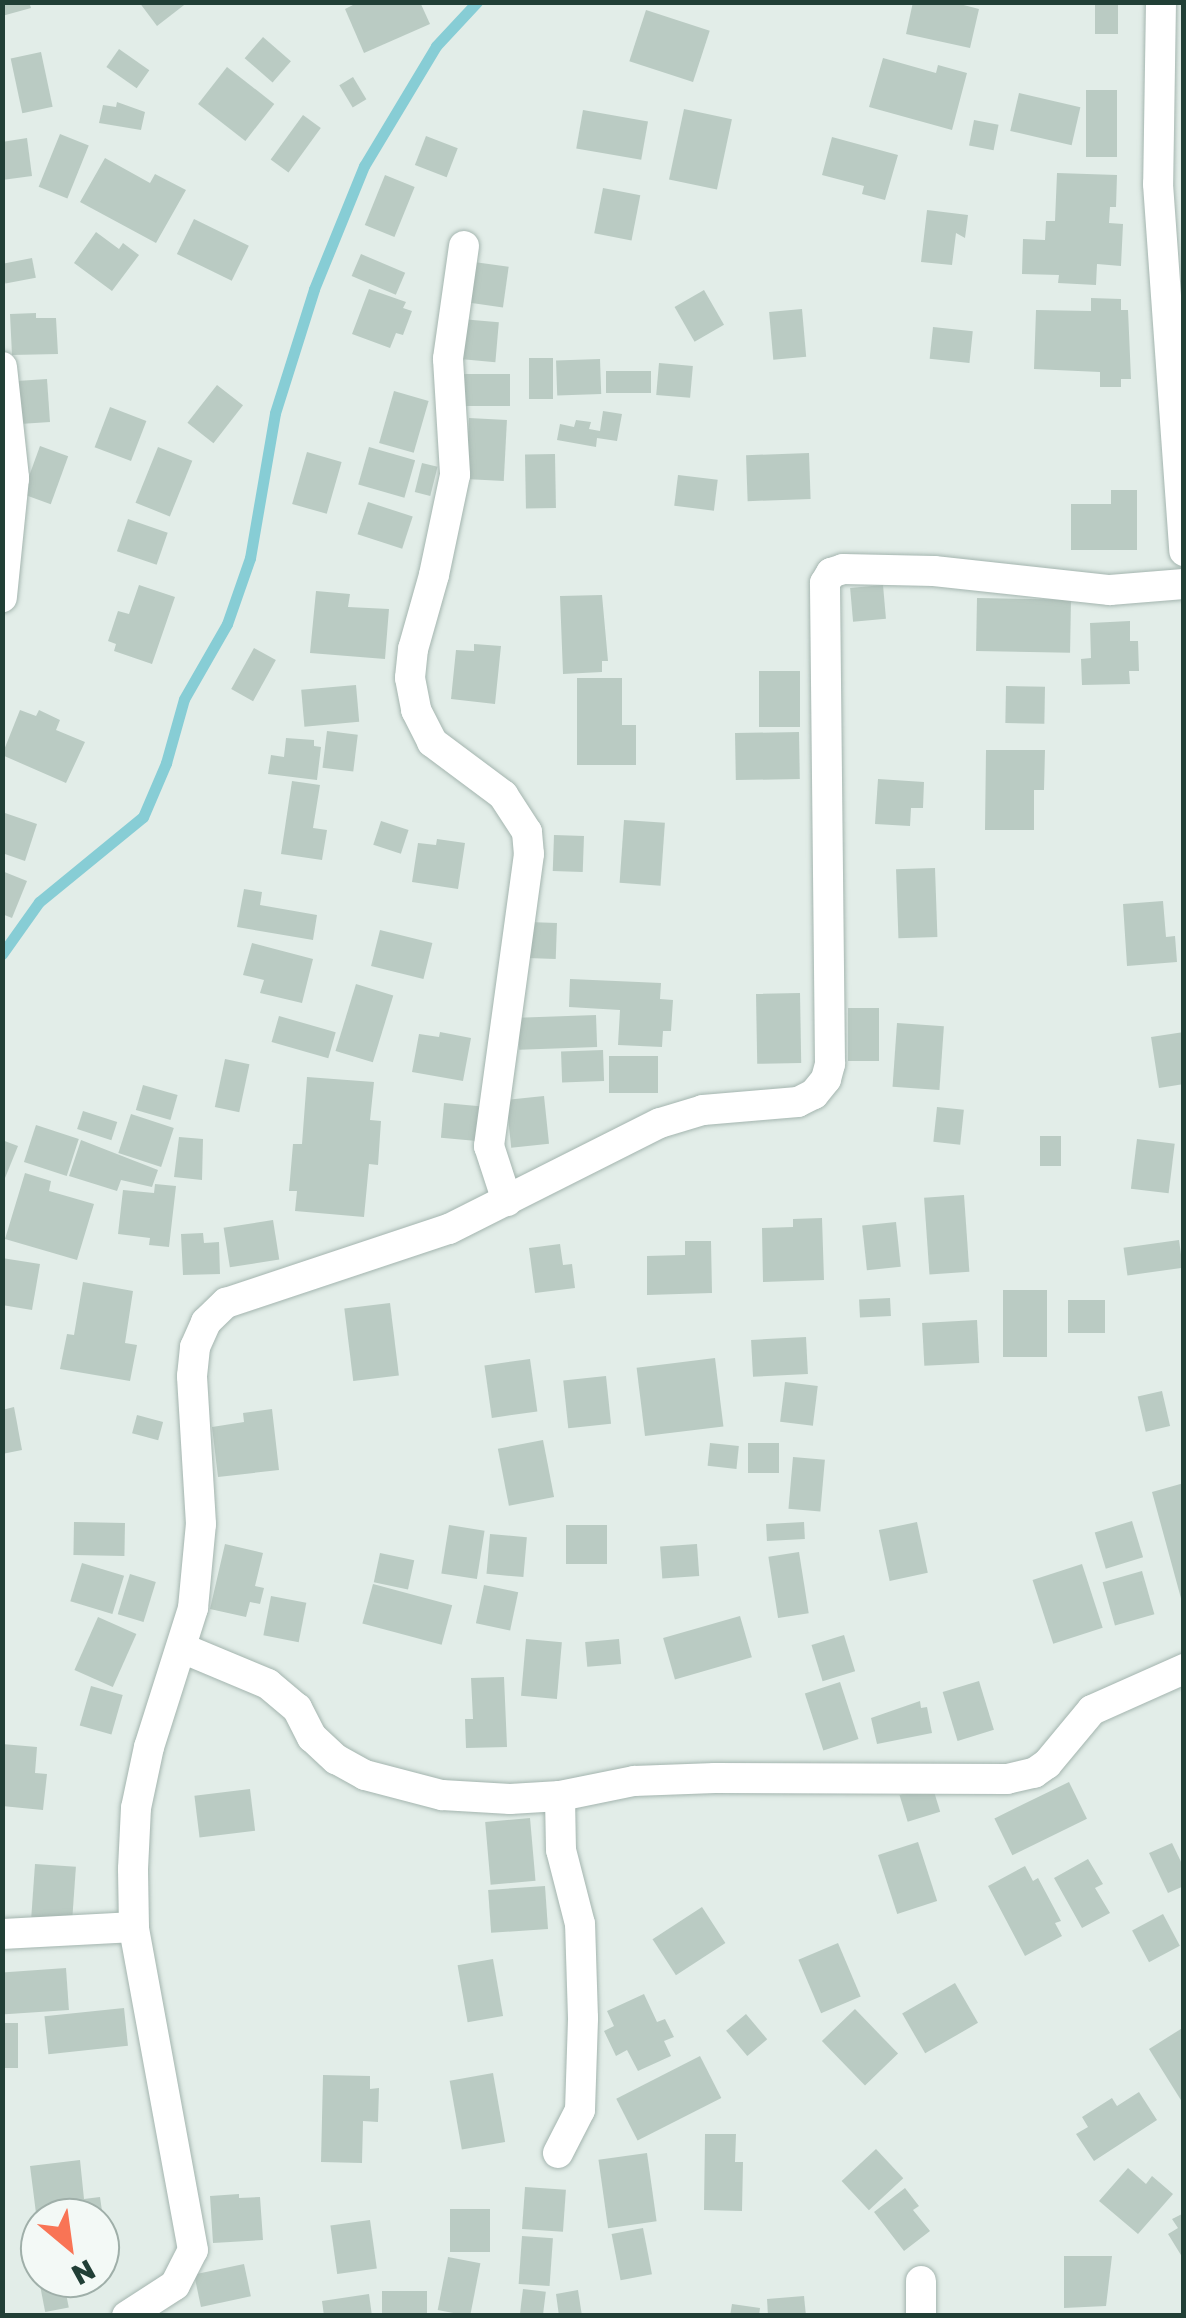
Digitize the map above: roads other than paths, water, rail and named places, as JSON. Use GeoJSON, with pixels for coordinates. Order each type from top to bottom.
{"type":"FeatureCollection","features":[{"type":"Feature","properties":{"kind":"street"},"geometry":{"type":"LineString","coordinates":[[1162,2],[1158,184],[1184,551]]}},
{"type":"Feature","properties":{"kind":"street"},"geometry":{"type":"LineString","coordinates":[[464,246],[448,359],[455,475],[434,576],[413,649],[410,678],[416,710],[432,742],[502,795],[528,832],[529,854],[489,1146],[506,1201]]}},
{"type":"Feature","properties":{"kind":"street"},"geometry":{"type":"LineString","coordinates":[[2,367],[13,498],[2,598]]}},
{"type":"Feature","properties":{"kind":"street"},"geometry":{"type":"LineString","coordinates":[[126,2316],[175,2284],[193,2250],[134,1927],[136,1808],[149,1747],[193,1608],[201,1524],[192,1376],[195,1347],[206,1322],[226,1303],[397,1248],[506,1201],[660,1123],[703,1110],[798,1102],[814,1094],[826,1079],[825,583],[831,574],[843,570],[934,571],[1110,590],[1184,584]]}},
{"type":"Feature","properties":{"kind":"street"},"geometry":{"type":"LineString","coordinates":[[182,1648],[268,1684],[297,1708],[312,1738],[365,1775],[442,1794],[510,1799],[560,1796],[634,1781],[1007,1779],[1034,1773],[1046,1764],[1092,1710],[1184,1669]]}},
{"type":"Feature","properties":{"kind":"street"},"geometry":{"type":"LineString","coordinates":[[558,2153],[580,2110],[582,2018],[580,1924],[561,1850],[560,1796]]}},
{"type":"Feature","properties":{"kind":"street"},"geometry":{"type":"LineString","coordinates":[[2,1934],[134,1927]]}},
{"type":"Feature","properties":{"kind":"street"},"geometry":{"type":"LineString","coordinates":[[921,2281],[921,2316]]}},
{"type":"Feature","properties":{"kind":"waterway"},"geometry":{"type":"LineString","coordinates":[[2,954],[39,902],[143,817],[166,763],[184,699],[227,624],[250,558],[275,413],[314,289],[364,166],[436,46],[477,2]]}}]}
